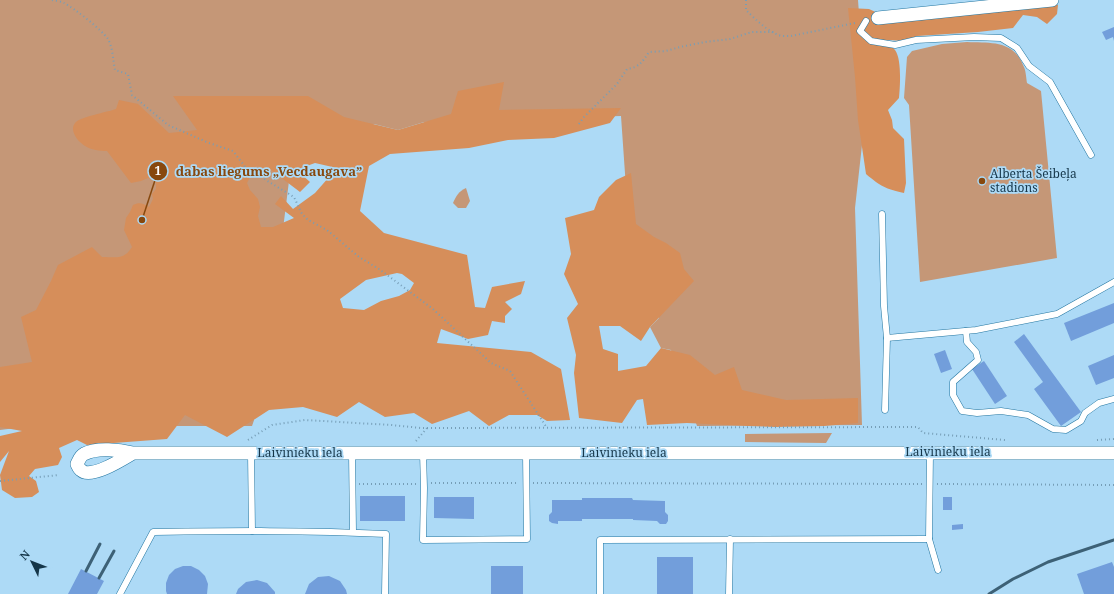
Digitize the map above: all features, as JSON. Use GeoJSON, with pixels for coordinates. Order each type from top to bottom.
{"type":"FeatureCollection","features":[{"type":"Feature","properties":{"kind":"street"},"geometry":{"type":"LineString","coordinates":[[872,19],[1052,0]]}},
{"type":"Feature","properties":{"kind":"street","name":"Laivinieku iela"},"geometry":{"type":"LineString","coordinates":[[133,453],[249,447],[352,453],[1114,453]]}},
{"type":"Feature","properties":{"kind":"lane"},"geometry":{"type":"LineString","coordinates":[[872,19],[860,31],[871,41],[895,45],[916,40],[974,37],[1001,38],[1017,48],[1029,66],[1050,82],[1091,155]]}},
{"type":"Feature","properties":{"kind":"lane"},"geometry":{"type":"LineString","coordinates":[[882,214],[884,306],[887,338],[884,410]]}},
{"type":"Feature","properties":{"kind":"lane"},"geometry":{"type":"LineString","coordinates":[[887,338],[976,330],[1057,314],[1114,282]]}},
{"type":"Feature","properties":{"kind":"lane"},"geometry":{"type":"LineString","coordinates":[[966,331],[967,342],[976,352],[978,360],[953,382],[953,395],[962,411],[977,413],[1001,411],[1028,415],[1053,429],[1066,430],[1081,421],[1085,414],[1100,403],[1114,399]]}},
{"type":"Feature","properties":{"kind":"lane"},"geometry":{"type":"LineString","coordinates":[[249,447],[252,531]]}},
{"type":"Feature","properties":{"kind":"lane"},"geometry":{"type":"LineString","coordinates":[[930,452],[930,539],[938,570]]}},
{"type":"Feature","properties":{"kind":"lane"},"geometry":{"type":"LineString","coordinates":[[352,453],[352,532]]}},
{"type":"Feature","properties":{"kind":"lane"},"geometry":{"type":"LineString","coordinates":[[423,453],[423,540],[527,539],[526,453]]}},
{"type":"Feature","properties":{"kind":"lane"},"geometry":{"type":"LineString","coordinates":[[120,594],[153,532],[252,531],[352,532],[386,534],[385,594]]}},
{"type":"Feature","properties":{"kind":"lane"},"geometry":{"type":"LineString","coordinates":[[729,594],[730,539]]}},
{"type":"Feature","properties":{"kind":"lane"},"geometry":{"type":"LineString","coordinates":[[600,594],[600,540],[930,539]]}},
{"type":"Feature","properties":{"kind":"path"},"geometry":{"type":"LineString","coordinates":[[52,0],[63,2],[74,9],[108,39],[115,70],[128,74],[132,95],[168,125],[209,143],[233,151],[246,168],[294,197],[302,214],[308,220],[327,230],[359,257],[379,269],[433,309],[491,363],[510,371],[547,428]]}},
{"type":"Feature","properties":{"kind":"path"},"geometry":{"type":"LineString","coordinates":[[746,0],[746,10],[764,27],[781,36],[791,36],[872,19]]}},
{"type":"Feature","properties":{"kind":"path"},"geometry":{"type":"LineString","coordinates":[[579,124],[617,84],[627,69],[641,64],[649,52],[666,51],[705,42],[730,39],[752,32],[774,32]]}},
{"type":"Feature","properties":{"kind":"path"},"geometry":{"type":"LineString","coordinates":[[249,447],[272,425],[305,420],[421,428],[918,427],[923,433],[1010,440]]}},
{"type":"Feature","properties":{"kind":"path"},"geometry":{"type":"LineString","coordinates":[[1092,440],[1114,439]]}},
{"type":"Feature","properties":{"kind":"path"},"geometry":{"type":"LineString","coordinates":[[0,481],[59,475]]}},
{"type":"Feature","properties":{"kind":"path"},"geometry":{"type":"LineString","coordinates":[[353,484],[958,483],[1114,485]]}},
{"type":"Feature","properties":{"kind":"shaded area"},"geometry":{"type":"Polygon","coordinates":[[[0,0],[858,0],[866,109],[855,208],[862,425],[697,426],[671,350],[661,348],[650,327],[659,318],[629,231],[621,116],[424,122],[398,130],[374,124],[293,149],[262,397],[252,426],[32,426],[0,430],[0,0]]]}},
{"type":"Feature","properties":{"kind":"shaded area"},"geometry":{"type":"Polygon","coordinates":[[[1053,3],[1058,5],[1057,14],[1047,24],[1037,17],[1023,15],[1013,28],[917,36],[905,41],[888,40],[897,54],[900,66],[899,98],[888,110],[893,128],[904,139],[906,183],[904,193],[884,186],[866,174],[858,120],[848,8],[869,9],[884,16],[1053,3]]]}},
{"type":"Feature","properties":{"kind":"shaded area","name":"Alberta Šeibeļa stadions"},"geometry":{"type":"Polygon","coordinates":[[[967,42],[1000,44],[1007,47],[1019,57],[1024,67],[1027,83],[1041,91],[1057,258],[920,282],[909,105],[904,98],[907,57],[912,51],[942,44],[967,42]]]}},
{"type":"Feature","properties":{"kind":"shaded area"},"geometry":{"type":"Polygon","coordinates":[[[504,82],[499,110],[621,108],[610,123],[554,138],[508,140],[469,148],[390,154],[369,166],[360,211],[384,233],[467,255],[475,307],[485,308],[492,287],[525,281],[521,294],[505,302],[512,309],[505,316],[505,323],[492,321],[488,335],[468,339],[441,329],[437,343],[531,352],[561,369],[570,420],[547,421],[537,415],[509,415],[489,426],[469,411],[432,424],[414,413],[385,417],[359,402],[337,417],[303,407],[269,410],[227,437],[185,415],[167,439],[87,445],[77,440],[59,448],[62,457],[58,465],[35,469],[29,476],[36,481],[39,492],[32,497],[15,498],[2,490],[0,475],[9,451],[0,462],[0,436],[22,431],[0,427],[0,367],[32,362],[21,317],[36,310],[58,265],[92,247],[102,257],[119,257],[126,254],[132,247],[124,230],[126,218],[133,205],[137,203],[141,203],[149,207],[153,199],[152,194],[156,189],[156,183],[154,180],[148,178],[131,183],[107,151],[93,149],[82,144],[74,133],[73,126],[75,123],[88,117],[116,109],[119,100],[138,104],[169,133],[197,130],[173,96],[308,96],[344,117],[398,130],[451,114],[458,91],[504,82]],[[315,163],[304,167],[301,174],[310,182],[300,192],[271,170],[256,166],[247,183],[250,190],[258,199],[260,207],[258,216],[261,227],[273,227],[294,218],[275,204],[281,196],[293,209],[315,193],[337,168],[315,163]],[[397,273],[366,280],[340,299],[343,308],[364,310],[381,301],[399,296],[410,290],[414,283],[402,274],[397,273]]]}},
{"type":"Feature","properties":{"kind":"shaded area"},"geometry":{"type":"Polygon","coordinates":[[[631,173],[636,224],[680,253],[684,269],[694,281],[650,327],[641,341],[620,326],[599,326],[603,349],[618,354],[618,371],[646,366],[661,348],[690,355],[715,375],[734,367],[742,390],[786,400],[858,398],[858,423],[824,426],[775,427],[687,423],[647,425],[643,399],[637,400],[622,423],[579,418],[574,373],[576,355],[567,318],[578,304],[564,274],[571,254],[565,218],[594,210],[599,197],[616,180],[631,173]]]}},
{"type":"Feature","properties":{"kind":"shaded area"},"geometry":{"type":"Polygon","coordinates":[[[466,188],[470,201],[466,208],[458,208],[453,203],[455,198],[466,188]]]}},
{"type":"Feature","properties":{"kind":"shaded area"},"geometry":{"type":"Polygon","coordinates":[[[832,433],[826,443],[745,442],[745,434],[832,433]]]}},
{"type":"Feature","properties":{"kind":"building"},"geometry":{"type":"Polygon","coordinates":[[[1114,27],[1114,41],[1113,37],[1106,40],[1102,32],[1114,27]]]}},
{"type":"Feature","properties":{"kind":"building"},"geometry":{"type":"Polygon","coordinates":[[[1114,303],[1114,323],[1071,341],[1064,323],[1114,303]]]}},
{"type":"Feature","properties":{"kind":"building"},"geometry":{"type":"Polygon","coordinates":[[[1024,334],[1081,412],[1061,426],[1034,389],[1043,382],[1014,342],[1024,334]]]}},
{"type":"Feature","properties":{"kind":"building"},"geometry":{"type":"Polygon","coordinates":[[[945,350],[952,369],[941,373],[934,354],[945,350]]]}},
{"type":"Feature","properties":{"kind":"building"},"geometry":{"type":"Polygon","coordinates":[[[1114,355],[1114,378],[1096,385],[1088,366],[1114,355]]]}},
{"type":"Feature","properties":{"kind":"building"},"geometry":{"type":"Polygon","coordinates":[[[984,361],[1007,396],[995,404],[972,369],[984,361]]]}},
{"type":"Feature","properties":{"kind":"building"},"geometry":{"type":"Polygon","coordinates":[[[360,496],[405,496],[405,521],[360,521],[360,496]]]}},
{"type":"Feature","properties":{"kind":"building"},"geometry":{"type":"Polygon","coordinates":[[[434,497],[474,497],[474,519],[434,518],[434,497]]]}},
{"type":"Feature","properties":{"kind":"building"},"geometry":{"type":"Polygon","coordinates":[[[943,497],[952,497],[952,510],[943,510],[943,497]]]}},
{"type":"Feature","properties":{"kind":"building"},"geometry":{"type":"Polygon","coordinates":[[[582,498],[632,498],[633,500],[665,501],[665,512],[668,515],[668,521],[666,524],[660,524],[657,521],[633,519],[582,519],[582,521],[558,521],[558,524],[549,521],[549,515],[552,512],[552,500],[582,500],[582,498]]]}},
{"type":"Feature","properties":{"kind":"building"},"geometry":{"type":"Polygon","coordinates":[[[963,524],[963,529],[952,530],[952,525],[963,524]]]}},
{"type":"Feature","properties":{"kind":"building"},"geometry":{"type":"Polygon","coordinates":[[[657,557],[693,557],[693,594],[657,594],[657,557]]]}},
{"type":"Feature","properties":{"kind":"building"},"geometry":{"type":"Polygon","coordinates":[[[1112,562],[1114,567],[1114,594],[1084,594],[1077,574],[1112,562]]]}},
{"type":"Feature","properties":{"kind":"building"},"geometry":{"type":"Polygon","coordinates":[[[183,566],[191,566],[199,570],[205,576],[208,584],[207,594],[167,594],[166,583],[169,575],[175,569],[183,566]]]}},
{"type":"Feature","properties":{"kind":"building"},"geometry":{"type":"Polygon","coordinates":[[[491,566],[523,566],[523,594],[491,594],[491,566]]]}},
{"type":"Feature","properties":{"kind":"building"},"geometry":{"type":"Polygon","coordinates":[[[81,569],[104,581],[97,594],[68,594],[81,569]]]}},
{"type":"Feature","properties":{"kind":"building"},"geometry":{"type":"Polygon","coordinates":[[[329,576],[340,581],[347,594],[305,594],[309,584],[318,577],[329,576]]]}},
{"type":"Feature","properties":{"kind":"building"},"geometry":{"type":"Polygon","coordinates":[[[257,580],[267,583],[275,594],[236,594],[238,589],[246,582],[257,580]]]}},
{"type":"Feature","properties":{"kind":"railway"},"geometry":{"type":"LineString","coordinates":[[989,594],[1013,579],[1048,562],[1114,540]]}},
{"type":"Feature","properties":{"kind":"railway"},"geometry":{"type":"LineString","coordinates":[[86,571],[100,544]]}},
{"type":"Feature","properties":{"kind":"railway"},"geometry":{"type":"LineString","coordinates":[[99,578],[114,551]]}},
{"type":"Feature","properties":{"kind":"place","name":"Alberta Šeibeļa stadions"},"geometry":{"type":"Point","coordinates":[982,181]}},
{"type":"Feature","properties":{"kind":"place","name":"dabas liegums „Vecdaugava”"},"geometry":{"type":"Point","coordinates":[142,220]}}]}
